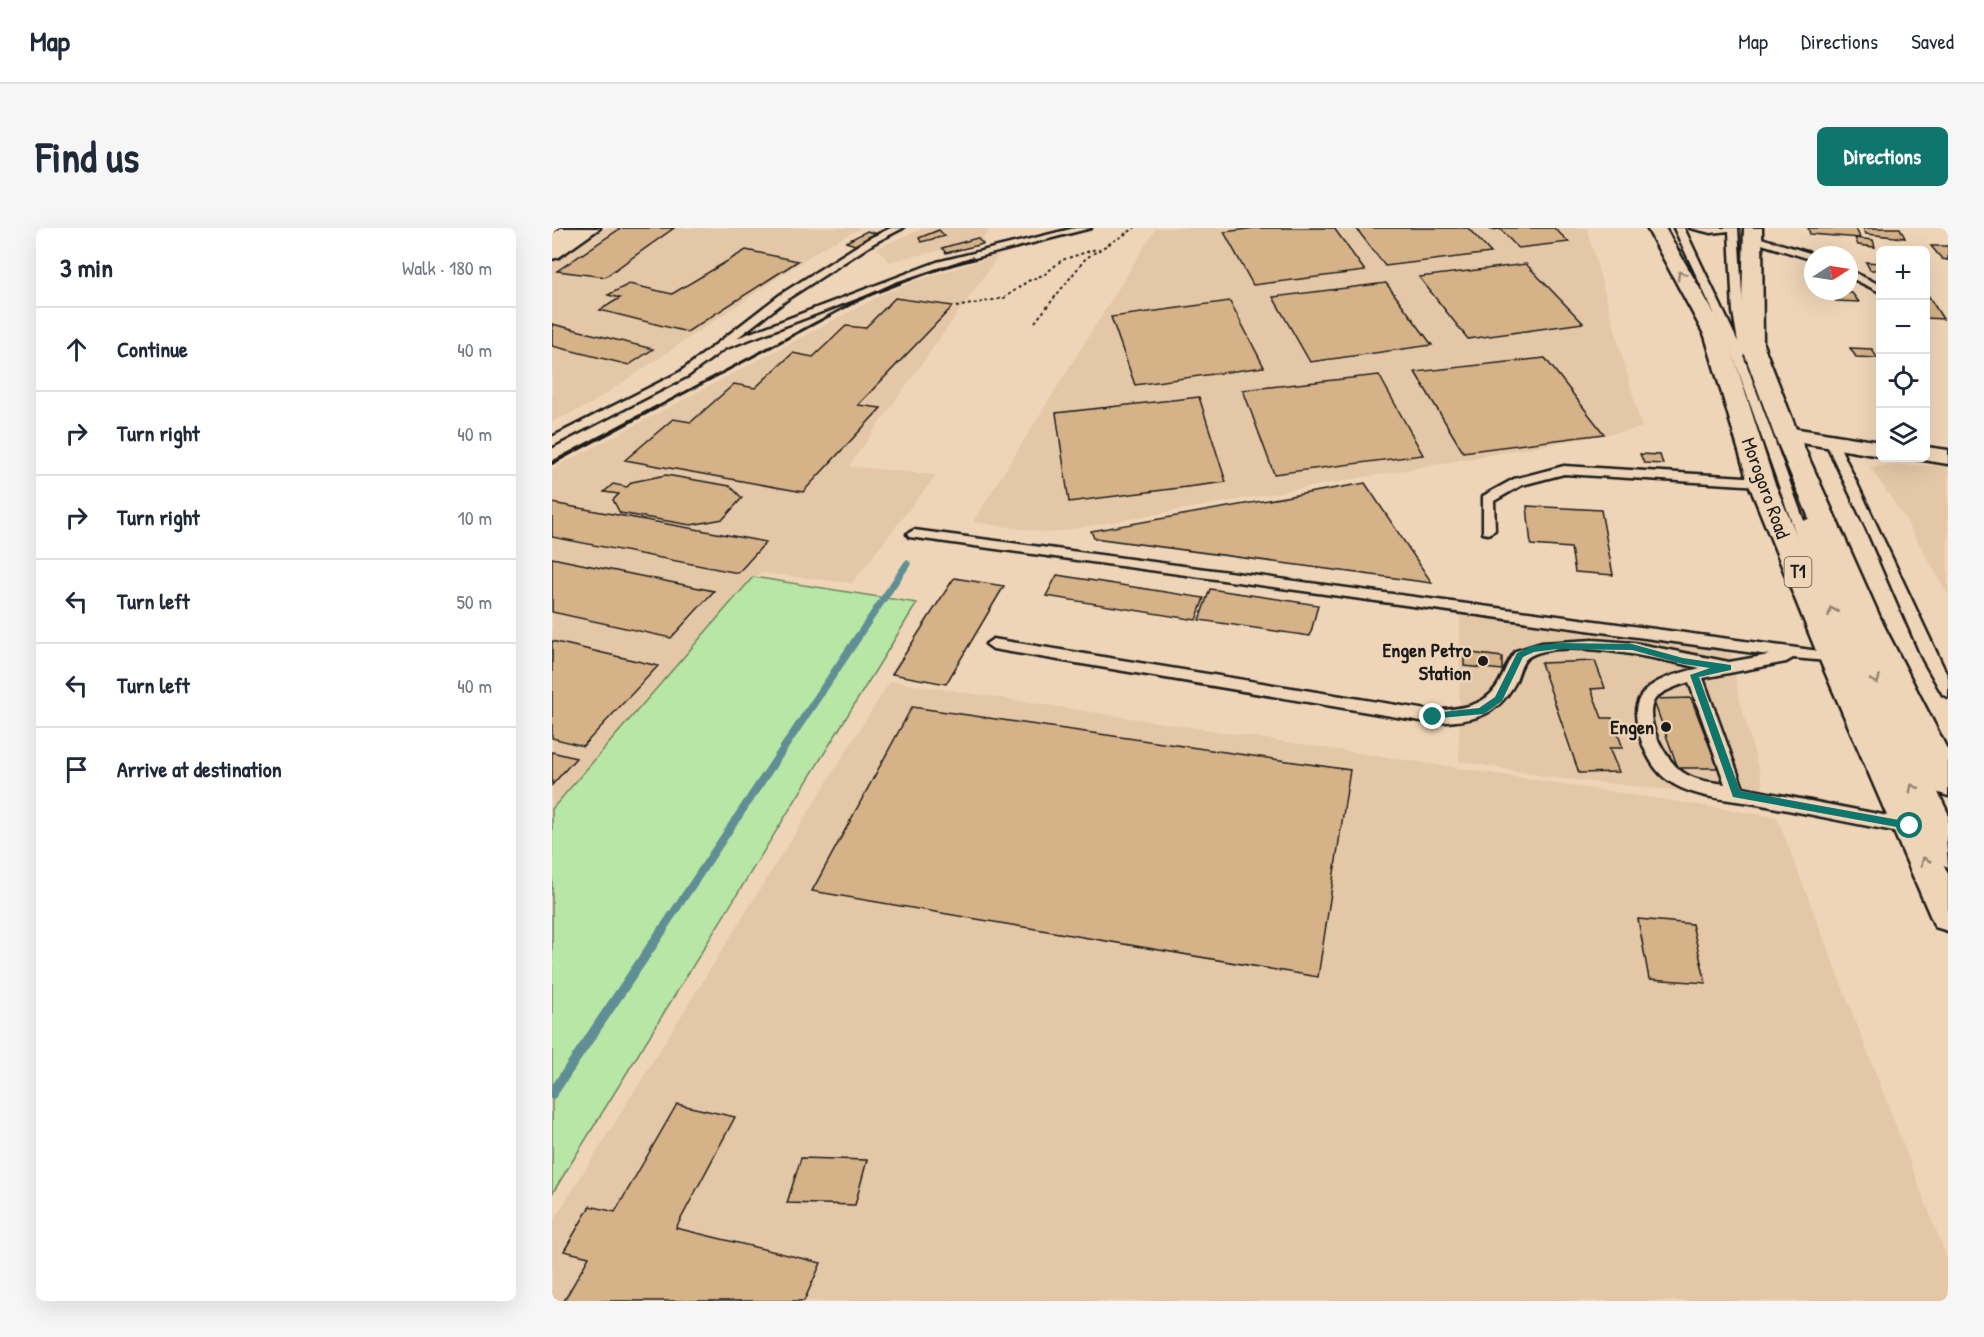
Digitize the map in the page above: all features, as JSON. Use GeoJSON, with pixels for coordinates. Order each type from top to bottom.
{"type":"FeatureCollection","features":[{"type":"Feature","properties":{"kind":"main road"},"geometry":{"type":"LineString","coordinates":[[552,235],[563,228]]}},
{"type":"Feature","properties":{"kind":"main road"},"geometry":{"type":"LineString","coordinates":[[552,242],[574,228]]}},
{"type":"Feature","properties":{"kind":"main road"},"geometry":{"type":"LineString","coordinates":[[552,253],[591,228]]}},
{"type":"Feature","properties":{"kind":"main road","name":"Morogoro Road"},"geometry":{"type":"LineString","coordinates":[[1656,228],[1716,336],[1761,482],[1834,658],[1948,915]]}},
{"type":"Feature","properties":{"kind":"main road","name":"Morogoro Road"},"geometry":{"type":"LineString","coordinates":[[1747,232],[1752,344],[1786,434],[1868,624],[1948,783]]}},
{"type":"Feature","properties":{"kind":"main road"},"geometry":{"type":"LineString","coordinates":[[1786,434],[1876,448]]}},
{"type":"Feature","properties":{"kind":"main road"},"geometry":{"type":"LineString","coordinates":[[1930,455],[1948,458]]}},
{"type":"Feature","properties":{"kind":"lane"},"geometry":{"type":"LineString","coordinates":[[552,442],[684,374],[785,296],[871,241],[898,228]]}},
{"type":"Feature","properties":{"kind":"lane"},"geometry":{"type":"LineString","coordinates":[[720,348],[940,264],[1086,228]]}},
{"type":"Feature","properties":{"kind":"lane","name":"Morogoro Road"},"geometry":{"type":"LineString","coordinates":[[1679,228],[1735,347],[1822,588],[1894,750],[1948,859]]}},
{"type":"Feature","properties":{"kind":"lane"},"geometry":{"type":"LineString","coordinates":[[1695,228],[1711,230],[1728,228]]}},
{"type":"Feature","properties":{"kind":"lane"},"geometry":{"type":"LineString","coordinates":[[1747,232],[1804,254]]}},
{"type":"Feature","properties":{"kind":"lane","name":"Morogoro Road"},"geometry":{"type":"LineString","coordinates":[[1747,232],[1738,312],[1744,348],[1836,590],[1908,752],[1948,830]]}},
{"type":"Feature","properties":{"kind":"lane"},"geometry":{"type":"LineString","coordinates":[[1858,278],[1876,286]]}},
{"type":"Feature","properties":{"kind":"lane"},"geometry":{"type":"LineString","coordinates":[[1832,443],[1874,530],[1931,660],[1948,691]]}},
{"type":"Feature","properties":{"kind":"lane"},"geometry":{"type":"LineString","coordinates":[[1488,531],[1488,500],[1518,482],[1564,470],[1761,482]]}},
{"type":"Feature","properties":{"kind":"lane"},"geometry":{"type":"LineString","coordinates":[[914,534],[1834,658]]}},
{"type":"Feature","properties":{"kind":"lane"},"geometry":{"type":"LineString","coordinates":[[993,644],[1433,717],[1481,712],[1498,699],[1520,655],[1532,649],[1558,646],[1632,647],[1683,661],[1728,667]]}},
{"type":"Feature","properties":{"kind":"lane"},"geometry":{"type":"LineString","coordinates":[[1802,654],[1694,675],[1669,683],[1649,695],[1642,713],[1657,760],[1668,774],[1688,784],[1910,826]]}},
{"type":"Feature","properties":{"kind":"lane"},"geometry":{"type":"LineString","coordinates":[[1694,675],[1737,795]]}},
{"type":"Feature","properties":{"kind":"path"},"geometry":{"type":"LineString","coordinates":[[956,307],[1004,298],[1028,281],[1045,274],[1062,260],[1118,241],[1135,228]]}},
{"type":"Feature","properties":{"kind":"path"},"geometry":{"type":"LineString","coordinates":[[1035,322],[1058,288],[1096,249]]}},
{"type":"Feature","properties":{"kind":"shaded area"},"geometry":{"type":"Polygon","coordinates":[[[606,228],[861,228],[822,248],[591,404],[552,422],[552,263],[606,228]]]}},
{"type":"Feature","properties":{"kind":"shaded area"},"geometry":{"type":"Polygon","coordinates":[[[924,228],[991,228],[981,241],[889,262],[877,248],[924,228]]]}},
{"type":"Feature","properties":{"kind":"shaded area"},"geometry":{"type":"Polygon","coordinates":[[[1156,228],[1587,228],[1642,428],[1050,533],[973,522],[1156,228]]]}},
{"type":"Feature","properties":{"kind":"shaded area"},"geometry":{"type":"Polygon","coordinates":[[[999,255],[849,466],[936,475],[852,583],[760,573],[552,811],[552,469],[885,293],[921,279],[999,255]]]}},
{"type":"Feature","properties":{"kind":"shaded area"},"geometry":{"type":"Polygon","coordinates":[[[1948,466],[1948,595],[1904,517],[1870,467],[1948,466]]]}},
{"type":"Feature","properties":{"kind":"shaded area","name":"Engen Petro Station"},"geometry":{"type":"Polygon","coordinates":[[[1460,616],[1731,651],[1738,694],[1761,777],[1766,810],[1672,790],[1555,778],[1459,761],[1460,616]]]}},
{"type":"Feature","properties":{"kind":"shaded area"},"geometry":{"type":"Polygon","coordinates":[[[890,681],[1777,817],[1948,1261],[1948,1301],[552,1301],[552,1223],[890,681]]]}},
{"type":"Feature","properties":{"kind":"green space"},"geometry":{"type":"Polygon","coordinates":[[[753,577],[917,603],[552,1194],[552,809],[753,577]]]}},
{"type":"Feature","properties":{"kind":"building"},"geometry":{"type":"Polygon","coordinates":[[[621,228],[674,228],[605,277],[557,271],[621,228]]]}},
{"type":"Feature","properties":{"kind":"building"},"geometry":{"type":"Polygon","coordinates":[[[1255,228],[1334,228],[1365,271],[1253,285],[1224,232],[1255,228]]]}},
{"type":"Feature","properties":{"kind":"building"},"geometry":{"type":"Polygon","coordinates":[[[1356,228],[1468,228],[1491,253],[1385,266],[1356,228]]]}},
{"type":"Feature","properties":{"kind":"building"},"geometry":{"type":"Polygon","coordinates":[[[1489,228],[1554,228],[1569,242],[1518,248],[1500,229],[1491,230],[1489,228]]]}},
{"type":"Feature","properties":{"kind":"building"},"geometry":{"type":"Polygon","coordinates":[[[1808,228],[1856,228],[1860,238],[1810,234],[1808,228]]]}},
{"type":"Feature","properties":{"kind":"building"},"geometry":{"type":"Polygon","coordinates":[[[1863,228],[1900,228],[1905,238],[1866,234],[1863,228]]]}},
{"type":"Feature","properties":{"kind":"building"},"geometry":{"type":"Polygon","coordinates":[[[939,230],[945,236],[921,242],[919,238],[939,230]]]}},
{"type":"Feature","properties":{"kind":"building"},"geometry":{"type":"Polygon","coordinates":[[[867,231],[877,234],[855,245],[846,242],[867,231]]]}},
{"type":"Feature","properties":{"kind":"building"},"geometry":{"type":"Polygon","coordinates":[[[977,238],[983,244],[946,253],[942,248],[977,238]]]}},
{"type":"Feature","properties":{"kind":"building"},"geometry":{"type":"Polygon","coordinates":[[[1855,238],[1873,240],[1875,247],[1858,245],[1855,238]]]}},
{"type":"Feature","properties":{"kind":"building"},"geometry":{"type":"Polygon","coordinates":[[[1931,246],[1948,246],[1948,260],[1942,259],[1931,246]]]}},
{"type":"Feature","properties":{"kind":"building"},"geometry":{"type":"Polygon","coordinates":[[[746,250],[798,261],[687,332],[600,310],[620,298],[608,295],[629,284],[672,294],[746,250]]]}},
{"type":"Feature","properties":{"kind":"building"},"geometry":{"type":"Polygon","coordinates":[[[1866,262],[1876,263],[1876,270],[1870,270],[1866,262]]]}},
{"type":"Feature","properties":{"kind":"building"},"geometry":{"type":"Polygon","coordinates":[[[1526,264],[1583,323],[1468,339],[1419,277],[1526,264]]]}},
{"type":"Feature","properties":{"kind":"building"},"geometry":{"type":"Polygon","coordinates":[[[1386,283],[1432,345],[1310,362],[1273,297],[1386,283]]]}},
{"type":"Feature","properties":{"kind":"building"},"geometry":{"type":"Polygon","coordinates":[[[895,298],[953,306],[858,405],[881,408],[803,492],[625,460],[673,419],[691,422],[734,384],[755,388],[793,353],[813,357],[846,326],[865,328],[895,298]]]}},
{"type":"Feature","properties":{"kind":"building"},"geometry":{"type":"Polygon","coordinates":[[[1930,298],[1943,319],[1930,318],[1930,298]]]}},
{"type":"Feature","properties":{"kind":"building"},"geometry":{"type":"Polygon","coordinates":[[[1857,300],[1859,302],[1836,301],[1857,300]]]}},
{"type":"Feature","properties":{"kind":"building"},"geometry":{"type":"Polygon","coordinates":[[[1230,301],[1264,367],[1135,385],[1111,317],[1230,301]]]}},
{"type":"Feature","properties":{"kind":"building"},"geometry":{"type":"Polygon","coordinates":[[[552,324],[653,349],[629,365],[552,346],[552,324]]]}},
{"type":"Feature","properties":{"kind":"building"},"geometry":{"type":"Polygon","coordinates":[[[1850,348],[1872,349],[1876,358],[1856,357],[1850,348]]]}},
{"type":"Feature","properties":{"kind":"building"},"geometry":{"type":"Polygon","coordinates":[[[1545,358],[1604,434],[1463,452],[1415,372],[1545,358]]]}},
{"type":"Feature","properties":{"kind":"building"},"geometry":{"type":"Polygon","coordinates":[[[1379,375],[1423,455],[1274,474],[1243,390],[1379,375]]]}},
{"type":"Feature","properties":{"kind":"building"},"geometry":{"type":"Polygon","coordinates":[[[1199,397],[1226,482],[1069,502],[1056,413],[1199,397]]]}},
{"type":"Feature","properties":{"kind":"building"},"geometry":{"type":"Polygon","coordinates":[[[1640,454],[1660,455],[1663,464],[1644,463],[1640,454]]]}},
{"type":"Feature","properties":{"kind":"building"},"geometry":{"type":"Polygon","coordinates":[[[666,475],[730,486],[742,498],[723,519],[691,525],[620,513],[613,500],[619,494],[604,492],[613,484],[627,487],[632,482],[666,475]]]}},
{"type":"Feature","properties":{"kind":"building"},"geometry":{"type":"Polygon","coordinates":[[[1365,483],[1432,583],[1094,538],[1091,531],[1365,483]]]}},
{"type":"Feature","properties":{"kind":"building"},"geometry":{"type":"Polygon","coordinates":[[[552,503],[766,542],[738,573],[552,537],[552,503]]]}},
{"type":"Feature","properties":{"kind":"building"},"geometry":{"type":"Polygon","coordinates":[[[1527,506],[1601,510],[1613,575],[1575,572],[1571,548],[1531,545],[1527,506]]]}},
{"type":"Feature","properties":{"kind":"building"},"geometry":{"type":"Polygon","coordinates":[[[552,558],[714,591],[671,638],[552,612],[552,558]]]}},
{"type":"Feature","properties":{"kind":"building"},"geometry":{"type":"Polygon","coordinates":[[[1057,575],[1204,598],[1196,620],[1046,596],[1057,575]]]}},
{"type":"Feature","properties":{"kind":"building"},"geometry":{"type":"Polygon","coordinates":[[[954,578],[1004,586],[946,684],[892,674],[954,578]]]}},
{"type":"Feature","properties":{"kind":"building"},"geometry":{"type":"Polygon","coordinates":[[[1210,589],[1318,605],[1310,636],[1199,620],[1210,589]]]}},
{"type":"Feature","properties":{"kind":"building"},"geometry":{"type":"Polygon","coordinates":[[[552,641],[658,666],[583,746],[552,738],[552,641]]]}},
{"type":"Feature","properties":{"kind":"building","name":"Engen Petro Station"},"geometry":{"type":"Polygon","coordinates":[[[1464,652],[1502,657],[1502,670],[1464,666],[1464,652]]]}},
{"type":"Feature","properties":{"kind":"building"},"geometry":{"type":"Polygon","coordinates":[[[1595,661],[1605,688],[1591,689],[1602,718],[1612,718],[1623,748],[1609,748],[1619,772],[1579,773],[1541,663],[1595,661]]]}},
{"type":"Feature","properties":{"kind":"building"},"geometry":{"type":"Polygon","coordinates":[[[1691,698],[1718,768],[1678,768],[1653,699],[1691,698]]]}},
{"type":"Feature","properties":{"kind":"building"},"geometry":{"type":"Polygon","coordinates":[[[912,707],[1350,770],[1318,977],[812,891],[912,707]]]}},
{"type":"Feature","properties":{"kind":"building"},"geometry":{"type":"Polygon","coordinates":[[[552,752],[576,758],[552,785],[552,752]]]}},
{"type":"Feature","properties":{"kind":"building"},"geometry":{"type":"Polygon","coordinates":[[[1638,919],[1692,924],[1706,983],[1649,979],[1638,919]]]}},
{"type":"Feature","properties":{"kind":"building"},"geometry":{"type":"Polygon","coordinates":[[[677,1104],[735,1117],[676,1228],[821,1263],[804,1301],[564,1301],[589,1257],[564,1251],[590,1206],[615,1212],[677,1104]]]}},
{"type":"Feature","properties":{"kind":"building"},"geometry":{"type":"Polygon","coordinates":[[[801,1158],[867,1160],[855,1205],[787,1203],[801,1158]]]}},
{"type":"Feature","properties":{"kind":"waterway"},"geometry":{"type":"LineString","coordinates":[[857,638],[907,564]]}},
{"type":"Feature","properties":{"kind":"waterway"},"geometry":{"type":"LineString","coordinates":[[662,930],[858,637]]}},
{"type":"Feature","properties":{"kind":"waterway"},"geometry":{"type":"LineString","coordinates":[[552,1094],[663,929]]}},
{"type":"Feature","properties":{"kind":"railway"},"geometry":{"type":"LineString","coordinates":[[654,409],[857,301],[894,284],[972,258]]}},
{"type":"Feature","properties":{"kind":"railway"},"geometry":{"type":"LineString","coordinates":[[552,463],[657,407]]}},
{"type":"Feature","properties":{"kind":"place","name":"Engen Petro Station"},"geometry":{"type":"Point","coordinates":[1483,661]}},
{"type":"Feature","properties":{"kind":"place","name":"Engen"},"geometry":{"type":"Point","coordinates":[1666,727]}},
{"type":"Feature","properties":{"kind":"route"},"geometry":{"type":"LineString","coordinates":[[1433,717],[1481,712],[1498,699],[1520,655],[1532,649],[1558,646],[1632,647],[1683,661],[1728,667],[1694,675],[1737,795],[1910,826]]}}]}
